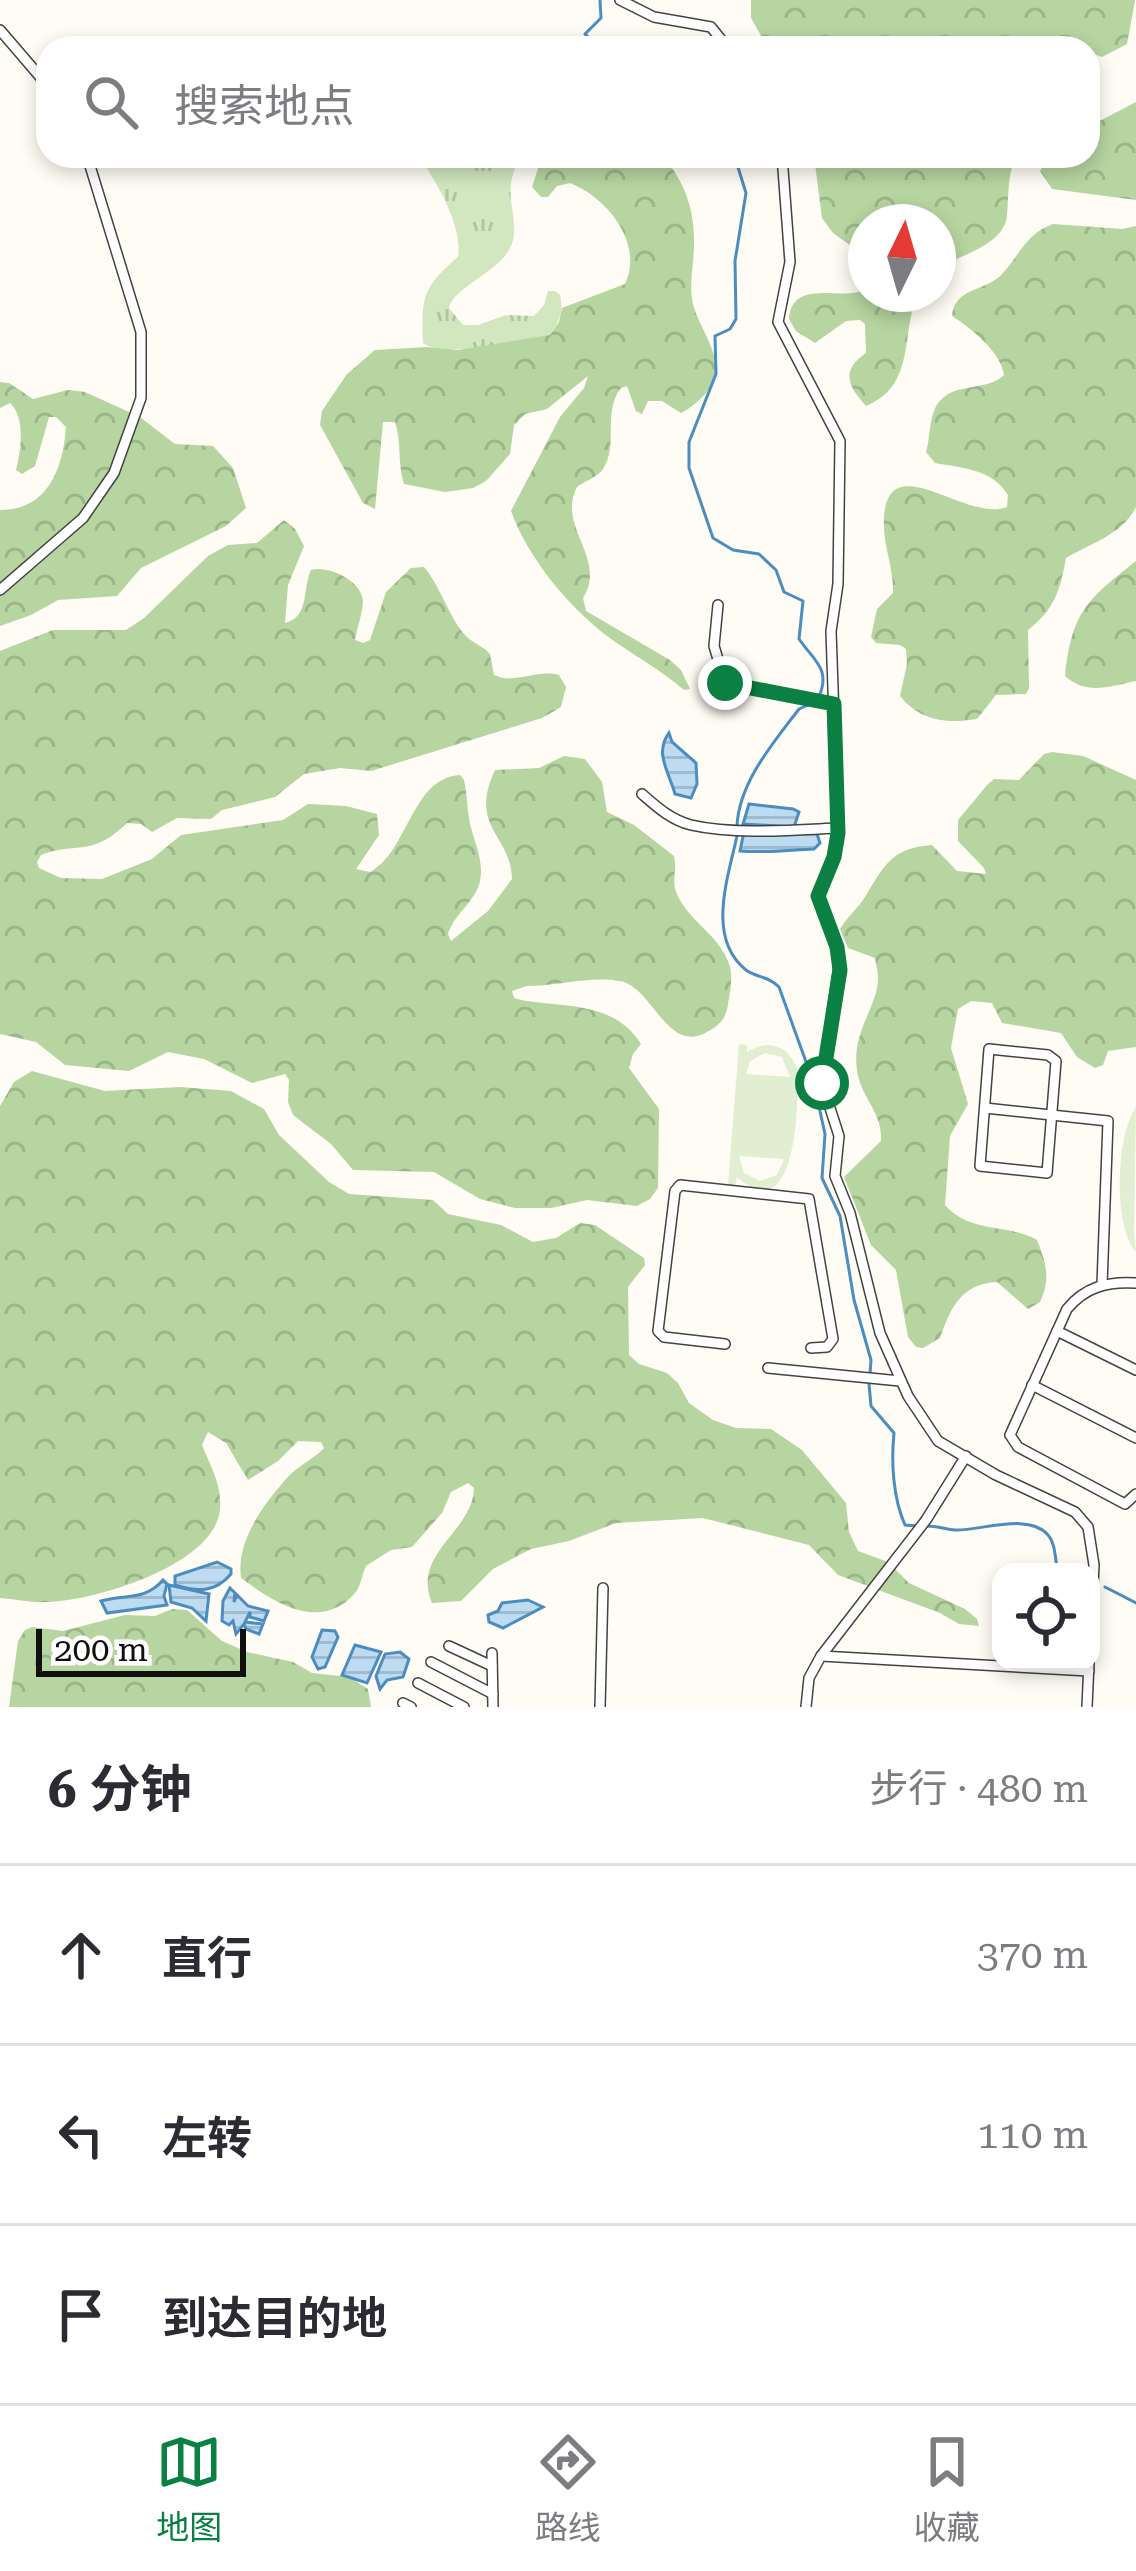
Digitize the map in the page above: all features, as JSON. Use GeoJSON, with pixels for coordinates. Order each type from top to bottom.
{"type":"FeatureCollection","features":[{"type":"Feature","properties":{"kind":"street"},"geometry":{"type":"LineString","coordinates":[[620,0],[654,17],[710,27],[718,36]]}},
{"type":"Feature","properties":{"kind":"street"},"geometry":{"type":"LineString","coordinates":[[0,30],[36,72]]}},
{"type":"Feature","properties":{"kind":"street"},"geometry":{"type":"LineString","coordinates":[[0,590],[83,518],[114,473],[141,398],[141,332],[91,168]]}},
{"type":"Feature","properties":{"kind":"street"},"geometry":{"type":"LineString","coordinates":[[783,168],[790,262],[778,322],[840,441],[838,584],[831,631],[838,828],[834,857],[818,896],[837,947],[840,970],[822,1083],[839,1136],[837,1183],[850,1213],[872,1311],[900,1381],[930,1433],[1075,1512],[1088,1527],[1094,1563]]}},
{"type":"Feature","properties":{"kind":"street"},"geometry":{"type":"LineString","coordinates":[[718,605],[714,646],[725,683],[834,704]]}},
{"type":"Feature","properties":{"kind":"street"},"geometry":{"type":"LineString","coordinates":[[642,794],[667,815],[691,825],[838,828]]}},
{"type":"Feature","properties":{"kind":"street"},"geometry":{"type":"LineString","coordinates":[[989,1049],[1048,1054],[1057,1065],[1047,1173],[980,1166],[985,1108],[989,1049]]}},
{"type":"Feature","properties":{"kind":"street"},"geometry":{"type":"LineString","coordinates":[[985,1108],[1102,1119],[1111,1128],[1102,1285]]}},
{"type":"Feature","properties":{"kind":"street"},"geometry":{"type":"LineString","coordinates":[[725,1344],[664,1337],[658,1331],[675,1191],[680,1185],[808,1199],[833,1339],[827,1348],[811,1348]]}},
{"type":"Feature","properties":{"kind":"street"},"geometry":{"type":"LineString","coordinates":[[1136,1283],[1102,1285],[1077,1297],[1010,1435],[1018,1447],[1062,1479],[1125,1504],[1136,1494]]}},
{"type":"Feature","properties":{"kind":"street"},"geometry":{"type":"LineString","coordinates":[[1057,1331],[1136,1370]]}},
{"type":"Feature","properties":{"kind":"street"},"geometry":{"type":"LineString","coordinates":[[768,1368],[900,1381]]}},
{"type":"Feature","properties":{"kind":"street"},"geometry":{"type":"LineString","coordinates":[[1033,1385],[1136,1438]]}},
{"type":"Feature","properties":{"kind":"street"},"geometry":{"type":"LineString","coordinates":[[806,1707],[809,1678],[821,1657],[926,1520],[965,1456]]}},
{"type":"Feature","properties":{"kind":"street"},"geometry":{"type":"LineString","coordinates":[[600,1707],[603,1588]]}},
{"type":"Feature","properties":{"kind":"street"},"geometry":{"type":"LineString","coordinates":[[449,1646],[492,1666]]}},
{"type":"Feature","properties":{"kind":"street"},"geometry":{"type":"LineString","coordinates":[[492,1653],[493,1707]]}},
{"type":"Feature","properties":{"kind":"street"},"geometry":{"type":"LineString","coordinates":[[821,1657],[992,1663]]}},
{"type":"Feature","properties":{"kind":"street"},"geometry":{"type":"LineString","coordinates":[[431,1662],[493,1694]]}},
{"type":"Feature","properties":{"kind":"street"},"geometry":{"type":"LineString","coordinates":[[1087,1707],[1089,1671]]}},
{"type":"Feature","properties":{"kind":"street"},"geometry":{"type":"LineString","coordinates":[[418,1683],[464,1707]]}},
{"type":"Feature","properties":{"kind":"green space"},"geometry":{"type":"Polygon","coordinates":[[[751,0],[1135,0],[1127,44],[1102,57],[1100,36],[761,36],[751,18],[751,0]]]}},
{"type":"Feature","properties":{"kind":"green space"},"geometry":{"type":"Polygon","coordinates":[[[1136,102],[1136,200],[1052,189],[1040,171],[1100,168],[1100,121],[1136,102]]]}},
{"type":"Feature","properties":{"kind":"green space"},"geometry":{"type":"Polygon","coordinates":[[[427,168],[516,168],[511,184],[514,234],[509,250],[458,294],[449,308],[463,325],[478,325],[506,315],[534,316],[548,291],[555,291],[560,295],[561,311],[550,335],[465,349],[423,343],[427,294],[458,257],[456,231],[427,168]]]}},
{"type":"Feature","properties":{"kind":"green space"},"geometry":{"type":"Polygon","coordinates":[[[538,168],[672,168],[690,205],[692,299],[715,359],[714,380],[681,413],[662,401],[648,401],[642,414],[636,411],[627,386],[621,388],[612,407],[608,460],[601,472],[577,487],[572,501],[590,570],[583,598],[586,611],[670,660],[690,689],[684,690],[592,624],[551,580],[511,511],[560,417],[588,376],[547,409],[525,414],[514,425],[510,454],[486,481],[473,488],[445,492],[404,484],[395,422],[383,422],[375,509],[363,503],[320,425],[322,411],[347,374],[375,350],[458,350],[550,335],[562,308],[625,284],[630,253],[609,211],[570,183],[557,186],[548,197],[541,197],[532,187],[538,168]]]}},
{"type":"Feature","properties":{"kind":"green space"},"geometry":{"type":"Polygon","coordinates":[[[816,168],[1013,168],[1004,225],[990,242],[956,259],[956,204],[848,204],[848,244],[822,218],[816,168]]]}},
{"type":"Feature","properties":{"kind":"green space"},"geometry":{"type":"Polygon","coordinates":[[[1053,224],[1136,226],[1136,507],[1114,531],[1066,558],[1055,598],[1028,630],[1026,694],[996,695],[977,719],[935,719],[916,711],[900,696],[906,649],[876,643],[871,637],[877,609],[893,593],[884,518],[889,497],[899,488],[932,491],[990,509],[1007,507],[1008,495],[994,480],[976,471],[935,463],[926,452],[932,416],[940,401],[1004,375],[991,349],[952,316],[956,303],[996,279],[1053,224]]]}},
{"type":"Feature","properties":{"kind":"green space"},"geometry":{"type":"Polygon","coordinates":[[[848,293],[848,312],[912,312],[900,372],[882,397],[866,406],[850,379],[852,366],[866,353],[865,324],[846,321],[815,343],[796,331],[789,319],[799,299],[848,293]]]}},
{"type":"Feature","properties":{"kind":"green space"},"geometry":{"type":"Polygon","coordinates":[[[0,382],[33,399],[68,390],[85,392],[140,417],[175,444],[213,446],[233,468],[246,508],[226,526],[141,568],[117,596],[58,600],[0,626],[0,510],[30,503],[50,484],[66,427],[49,417],[35,466],[22,474],[16,470],[20,426],[10,403],[0,408],[0,382]]]}},
{"type":"Feature","properties":{"kind":"green space"},"geometry":{"type":"Polygon","coordinates":[[[284,520],[304,546],[288,585],[285,623],[302,609],[311,570],[326,570],[351,581],[361,594],[355,640],[363,643],[370,640],[386,592],[411,568],[424,567],[460,629],[490,654],[494,675],[559,675],[566,687],[561,707],[542,718],[371,771],[340,768],[304,774],[275,797],[222,810],[211,819],[177,818],[152,832],[141,824],[127,823],[94,845],[41,855],[39,868],[61,878],[102,879],[152,859],[181,835],[283,820],[308,804],[377,814],[379,835],[356,869],[370,872],[394,848],[431,788],[460,775],[481,876],[476,892],[451,927],[451,941],[488,911],[512,879],[505,851],[488,818],[488,789],[495,770],[539,768],[564,756],[585,759],[602,782],[607,812],[634,825],[674,856],[674,883],[681,903],[719,946],[731,972],[724,1018],[693,1037],[671,1028],[642,995],[620,981],[586,980],[512,991],[521,1000],[603,1013],[630,1030],[641,1044],[629,1068],[659,1109],[658,1188],[637,1206],[587,1200],[551,1208],[515,1208],[480,1199],[434,1172],[353,1170],[331,1144],[293,1115],[285,1074],[252,1083],[204,1059],[168,1052],[129,1071],[65,1065],[36,1042],[0,1034],[0,651],[53,630],[126,630],[208,556],[228,545],[257,543],[284,520]]]}},
{"type":"Feature","properties":{"kind":"green space"},"geometry":{"type":"Polygon","coordinates":[[[1136,561],[1136,681],[1099,688],[1073,682],[1065,676],[1078,621],[1094,597],[1136,561]]]}},
{"type":"Feature","properties":{"kind":"green space"},"geometry":{"type":"Polygon","coordinates":[[[1044,754],[1083,756],[1136,780],[1136,1047],[1108,1051],[1103,1065],[1095,1068],[1077,1057],[1061,1033],[1002,1023],[992,1003],[971,1001],[958,1009],[951,1048],[968,1104],[950,1136],[945,1205],[966,1220],[1037,1240],[1046,1278],[1040,1302],[1028,1309],[997,1282],[974,1287],[953,1307],[940,1338],[916,1347],[908,1337],[896,1270],[871,1245],[844,1177],[881,1141],[881,1131],[859,1080],[856,1056],[877,987],[875,958],[848,948],[840,929],[884,868],[907,850],[932,845],[957,871],[986,874],[958,841],[958,820],[994,779],[1019,780],[1044,754]]]}},
{"type":"Feature","properties":{"kind":"green space"},"geometry":{"type":"Polygon","coordinates":[[[739,1044],[747,1045],[747,1052],[776,1046],[797,1068],[791,1155],[772,1188],[757,1190],[737,1177],[735,1186],[728,1185],[739,1044]],[[765,1053],[750,1061],[746,1074],[790,1077],[782,1057],[765,1053]],[[739,1156],[744,1173],[760,1181],[777,1175],[784,1160],[783,1159],[739,1156]]]}},
{"type":"Feature","properties":{"kind":"green space"},"geometry":{"type":"Polygon","coordinates":[[[32,1071],[105,1091],[180,1087],[231,1091],[264,1109],[279,1135],[329,1182],[349,1194],[433,1200],[448,1214],[501,1225],[533,1242],[556,1238],[580,1223],[595,1225],[644,1258],[645,1265],[628,1287],[629,1355],[639,1364],[667,1373],[689,1403],[713,1420],[736,1428],[771,1429],[802,1450],[846,1503],[849,1532],[858,1551],[888,1562],[909,1583],[965,1609],[979,1626],[959,1624],[838,1575],[809,1545],[703,1518],[616,1523],[531,1549],[493,1569],[461,1601],[432,1603],[430,1570],[471,1504],[474,1488],[468,1483],[451,1492],[442,1513],[412,1547],[391,1550],[366,1566],[357,1590],[342,1605],[327,1611],[297,1610],[241,1578],[241,1564],[247,1537],[261,1512],[291,1474],[324,1448],[321,1442],[298,1441],[248,1480],[226,1443],[208,1432],[202,1445],[217,1483],[220,1508],[214,1528],[198,1547],[150,1576],[93,1595],[47,1602],[0,1598],[0,1106],[14,1082],[32,1071]]]}},
{"type":"Feature","properties":{"kind":"green space"},"geometry":{"type":"Polygon","coordinates":[[[1136,1107],[1136,1252],[1123,1222],[1120,1180],[1124,1138],[1136,1107]]]}},
{"type":"Feature","properties":{"kind":"green space"},"geometry":{"type":"Polygon","coordinates":[[[187,1610],[222,1641],[247,1652],[293,1662],[312,1673],[349,1677],[368,1689],[371,1707],[9,1707],[18,1641],[25,1630],[63,1631],[187,1610]]]}},
{"type":"Feature","properties":{"kind":"water"},"geometry":{"type":"Polygon","coordinates":[[[669,733],[672,742],[696,763],[697,784],[691,798],[675,794],[663,755],[669,733]]]}},
{"type":"Feature","properties":{"kind":"water"},"geometry":{"type":"Polygon","coordinates":[[[749,804],[799,812],[794,827],[743,824],[749,804]]]}},
{"type":"Feature","properties":{"kind":"water"},"geometry":{"type":"Polygon","coordinates":[[[744,832],[817,834],[820,843],[814,849],[740,851],[744,832]]]}},
{"type":"Feature","properties":{"kind":"water"},"geometry":{"type":"Polygon","coordinates":[[[217,1562],[231,1569],[219,1585],[198,1590],[175,1585],[175,1576],[217,1562]]]}},
{"type":"Feature","properties":{"kind":"water"},"geometry":{"type":"Polygon","coordinates":[[[163,1580],[167,1605],[107,1613],[101,1601],[142,1594],[163,1580]]]}},
{"type":"Feature","properties":{"kind":"water"},"geometry":{"type":"Polygon","coordinates":[[[169,1585],[209,1594],[206,1621],[192,1608],[171,1602],[169,1585]]]}},
{"type":"Feature","properties":{"kind":"water"},"geometry":{"type":"Polygon","coordinates":[[[230,1588],[234,1602],[237,1595],[248,1606],[268,1611],[264,1621],[250,1617],[250,1612],[245,1622],[263,1624],[259,1634],[244,1624],[236,1634],[233,1621],[229,1625],[222,1621],[223,1601],[230,1588]]]}},
{"type":"Feature","properties":{"kind":"water"},"geometry":{"type":"Polygon","coordinates":[[[528,1600],[543,1607],[503,1628],[489,1622],[488,1615],[502,1603],[528,1600]]]}},
{"type":"Feature","properties":{"kind":"water"},"geometry":{"type":"Polygon","coordinates":[[[322,1630],[335,1631],[338,1637],[325,1667],[318,1669],[312,1657],[322,1630]]]}},
{"type":"Feature","properties":{"kind":"water"},"geometry":{"type":"Polygon","coordinates":[[[355,1645],[381,1652],[367,1683],[342,1675],[355,1645]]]}},
{"type":"Feature","properties":{"kind":"water"},"geometry":{"type":"Polygon","coordinates":[[[400,1652],[409,1659],[403,1677],[387,1680],[380,1689],[376,1676],[385,1654],[400,1652]]]}},
{"type":"Feature","properties":{"kind":"waterway"},"geometry":{"type":"LineString","coordinates":[[587,36],[601,18],[600,0]]}},
{"type":"Feature","properties":{"kind":"waterway"},"geometry":{"type":"LineString","coordinates":[[738,168],[746,193],[735,261],[736,319],[730,329],[715,336],[716,374],[689,442],[689,468],[713,538],[733,550],[759,554],[776,570],[784,592],[803,601],[799,639],[822,673],[818,699]]}},
{"type":"Feature","properties":{"kind":"waterway"},"geometry":{"type":"LineString","coordinates":[[737,826],[744,794],[759,763],[799,709],[810,704]]}},
{"type":"Feature","properties":{"kind":"waterway"},"geometry":{"type":"LineString","coordinates":[[737,836],[723,907],[726,941],[746,970],[779,987],[814,1084],[825,1134],[822,1178],[840,1216],[870,1374]]}},
{"type":"Feature","properties":{"kind":"waterway"},"geometry":{"type":"LineString","coordinates":[[869,1384],[871,1406],[894,1433],[894,1480],[901,1514],[905,1525],[918,1526]]}},
{"type":"Feature","properties":{"kind":"waterway"},"geometry":{"type":"LineString","coordinates":[[927,1526],[1040,1528],[1053,1543],[1056,1563]]}},
{"type":"Feature","properties":{"kind":"waterway"},"geometry":{"type":"LineString","coordinates":[[1105,1587],[1136,1603]]}},
{"type":"Feature","properties":{"kind":"route"},"geometry":{"type":"LineString","coordinates":[[725,683],[834,704],[838,833],[818,896],[833,933],[840,970],[822,1083]]}}]}
